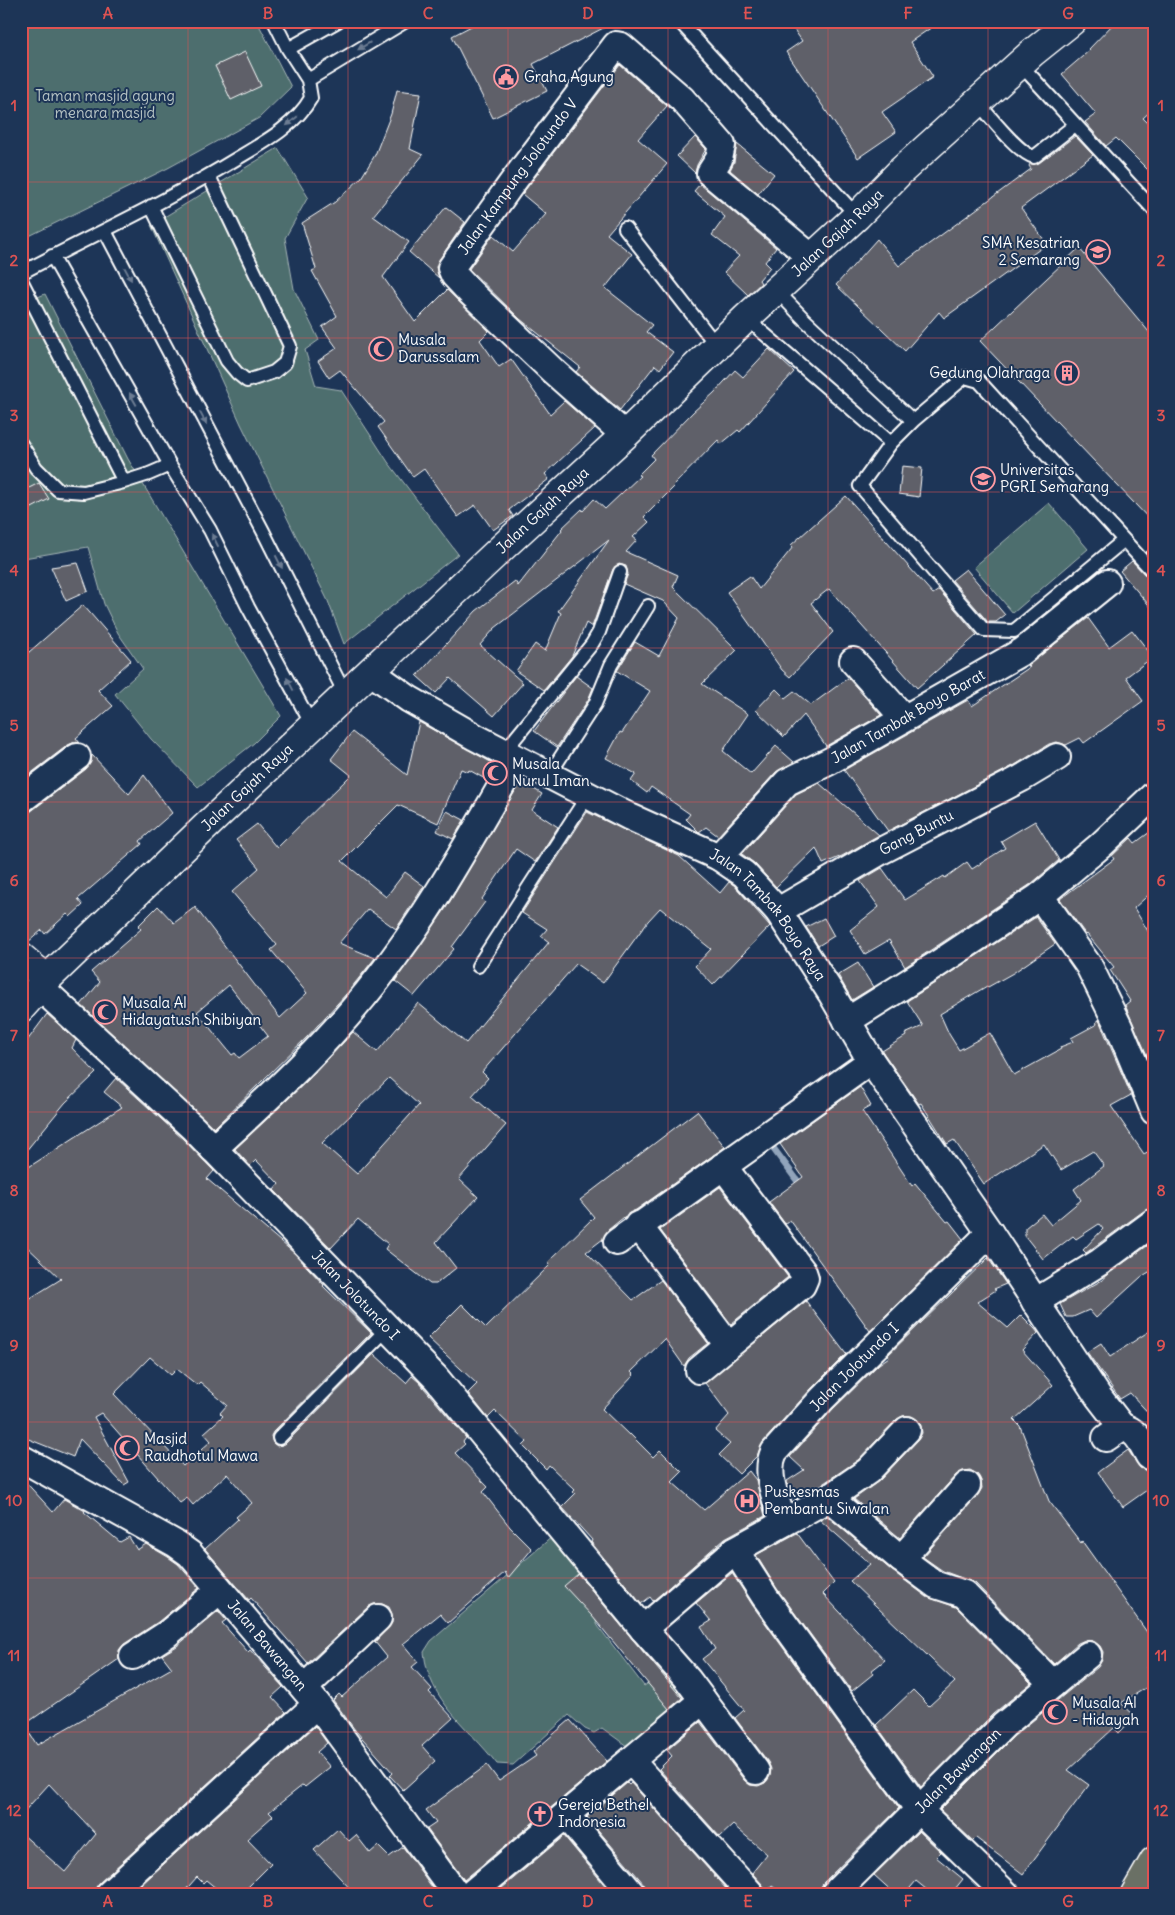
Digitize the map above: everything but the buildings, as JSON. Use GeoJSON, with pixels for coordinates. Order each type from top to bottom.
{"type":"FeatureCollection","features":[{"type":"Feature","properties":{"kind":"highway"},"geometry":{"type":"LineString","coordinates":[[1134,1894],[1154,1861]]}},
{"type":"Feature","properties":{"kind":"main road","name":"Jalan Gajah Raya"},"geometry":{"type":"LineString","coordinates":[[32,994],[371,672],[625,435],[746,318],[857,216],[901,171],[1020,64],[1072,21]]}},
{"type":"Feature","properties":{"kind":"main road"},"geometry":{"type":"LineString","coordinates":[[21,957],[32,994]]}},
{"type":"Feature","properties":{"kind":"street","name":"Jalan Kampung Jolotundo V"},"geometry":{"type":"LineString","coordinates":[[625,435],[553,371],[470,292],[454,275],[451,268],[512,183],[616,45],[621,46],[662,80],[682,99],[722,145],[719,159],[710,173],[812,258]]}},
{"type":"Feature","properties":{"kind":"street","name":"Jalan Tambak Boyo Barat"},"geometry":{"type":"LineString","coordinates":[[719,857],[787,782],[830,761],[1023,651],[1107,583]]}},
{"type":"Feature","properties":{"kind":"street"},"geometry":{"type":"LineString","coordinates":[[853,661],[904,718]]}},
{"type":"Feature","properties":{"kind":"street","name":"Jalan Tambak Boyo Raya"},"geometry":{"type":"LineString","coordinates":[[371,672],[409,699],[475,738],[630,817],[719,857],[744,874],[778,911],[871,1061],[990,1233],[1098,1396],[1114,1432],[1133,1431],[1138,1436],[1149,1456],[1154,1457]]}},
{"type":"Feature","properties":{"kind":"street"},"geometry":{"type":"LineString","coordinates":[[21,800],[77,756]]}},
{"type":"Feature","properties":{"kind":"street"},"geometry":{"type":"LineString","coordinates":[[213,1149],[273,1094],[325,1040],[377,980],[440,889],[510,756]]}},
{"type":"Feature","properties":{"kind":"street","name":"Gang Buntu"},"geometry":{"type":"LineString","coordinates":[[778,911],[881,851],[1022,778],[1057,757]]}},
{"type":"Feature","properties":{"kind":"street"},"geometry":{"type":"LineString","coordinates":[[847,1021],[1040,896],[1101,846],[1154,795]]}},
{"type":"Feature","properties":{"kind":"street"},"geometry":{"type":"LineString","coordinates":[[1040,896],[1089,966],[1119,1026],[1154,1111]]}},
{"type":"Feature","properties":{"kind":"street","name":"Jalan Jolotundo I"},"geometry":{"type":"LineString","coordinates":[[32,994],[193,1128],[436,1378],[643,1629],[688,1680],[756,1771]]}},
{"type":"Feature","properties":{"kind":"street"},"geometry":{"type":"LineString","coordinates":[[617,1242],[638,1225],[871,1061]]}},
{"type":"Feature","properties":{"kind":"street"},"geometry":{"type":"LineString","coordinates":[[699,1370],[802,1285],[805,1278],[803,1272],[723,1166]]}},
{"type":"Feature","properties":{"kind":"street"},"geometry":{"type":"LineString","coordinates":[[1035,1302],[1100,1262],[1154,1222]]}},
{"type":"Feature","properties":{"kind":"street"},"geometry":{"type":"LineString","coordinates":[[638,1225],[728,1346]]}},
{"type":"Feature","properties":{"kind":"street","name":"Jalan Jolotundo I"},"geometry":{"type":"LineString","coordinates":[[783,1522],[770,1472],[770,1459],[774,1452],[822,1399],[990,1233]]}},
{"type":"Feature","properties":{"kind":"street"},"geometry":{"type":"LineString","coordinates":[[643,1629],[735,1550],[829,1498],[868,1471],[907,1430]]}},
{"type":"Feature","properties":{"kind":"street","name":"Jalan Bawangan"},"geometry":{"type":"LineString","coordinates":[[21,1458],[176,1544],[190,1554],[311,1696],[456,1894]]}},
{"type":"Feature","properties":{"kind":"street"},"geometry":{"type":"LineString","coordinates":[[901,1560],[968,1485]]}},
{"type":"Feature","properties":{"kind":"street"},"geometry":{"type":"LineString","coordinates":[[829,1498],[901,1560],[936,1585],[964,1594],[1053,1684]]}},
{"type":"Feature","properties":{"kind":"street"},"geometry":{"type":"LineString","coordinates":[[735,1550],[765,1597],[919,1810],[1006,1894]]}},
{"type":"Feature","properties":{"kind":"street"},"geometry":{"type":"LineString","coordinates":[[133,1656],[167,1634],[220,1590]]}},
{"type":"Feature","properties":{"kind":"street"},"geometry":{"type":"LineString","coordinates":[[109,1894],[311,1696],[378,1618]]}},
{"type":"Feature","properties":{"kind":"street","name":"Jalan Bawangan"},"geometry":{"type":"LineString","coordinates":[[834,1894],[1004,1725],[1088,1655]]}},
{"type":"Feature","properties":{"kind":"street"},"geometry":{"type":"LineString","coordinates":[[471,1894],[702,1700]]}},
{"type":"Feature","properties":{"kind":"street"},"geometry":{"type":"LineString","coordinates":[[631,1760],[750,1894]]}},
{"type":"Feature","properties":{"kind":"street"},"geometry":{"type":"LineString","coordinates":[[566,1816],[632,1894]]}},
{"type":"Feature","properties":{"kind":"lane"},"geometry":{"type":"LineString","coordinates":[[21,273],[209,176],[257,146],[290,123],[304,110],[311,98],[308,80],[274,21]]}},
{"type":"Feature","properties":{"kind":"lane"},"geometry":{"type":"LineString","coordinates":[[288,48],[338,21]]}},
{"type":"Feature","properties":{"kind":"lane"},"geometry":{"type":"LineString","coordinates":[[308,80],[406,21]]}},
{"type":"Feature","properties":{"kind":"lane"},"geometry":{"type":"LineString","coordinates":[[679,21],[857,216]]}},
{"type":"Feature","properties":{"kind":"lane"},"geometry":{"type":"LineString","coordinates":[[1020,64],[1154,210]]}},
{"type":"Feature","properties":{"kind":"lane"},"geometry":{"type":"LineString","coordinates":[[977,102],[1027,155],[1034,156],[1075,124]]}},
{"type":"Feature","properties":{"kind":"lane"},"geometry":{"type":"LineString","coordinates":[[151,206],[227,361],[247,381],[274,372],[285,363],[290,346],[209,176]]}},
{"type":"Feature","properties":{"kind":"lane"},"geometry":{"type":"LineString","coordinates":[[625,228],[717,346]]}},
{"type":"Feature","properties":{"kind":"lane"},"geometry":{"type":"LineString","coordinates":[[105,231],[267,540],[346,696]]}},
{"type":"Feature","properties":{"kind":"lane"},"geometry":{"type":"LineString","coordinates":[[52,256],[170,464],[210,530],[248,607],[313,727]]}},
{"type":"Feature","properties":{"kind":"lane"},"geometry":{"type":"LineString","coordinates":[[21,280],[124,482]]}},
{"type":"Feature","properties":{"kind":"lane"},"geometry":{"type":"LineString","coordinates":[[776,290],[804,319],[913,421]]}},
{"type":"Feature","properties":{"kind":"lane"},"geometry":{"type":"LineString","coordinates":[[746,318],[891,444]]}},
{"type":"Feature","properties":{"kind":"lane"},"geometry":{"type":"LineString","coordinates":[[1123,541],[1014,631],[984,630],[860,486],[891,444],[913,421],[965,377],[975,378],[1154,573]]}},
{"type":"Feature","properties":{"kind":"lane"},"geometry":{"type":"LineString","coordinates":[[21,444],[36,468],[58,490],[84,492],[149,474],[170,464]]}},
{"type":"Feature","properties":{"kind":"lane"},"geometry":{"type":"LineString","coordinates":[[510,756],[592,644],[599,632],[620,572]]}},
{"type":"Feature","properties":{"kind":"lane"},"geometry":{"type":"LineString","coordinates":[[549,775],[595,704],[611,665],[648,606]]}},
{"type":"Feature","properties":{"kind":"lane"},"geometry":{"type":"LineString","coordinates":[[478,966],[588,795]]}},
{"type":"Feature","properties":{"kind":"lane"},"geometry":{"type":"LineString","coordinates":[[279,1438],[388,1328]]}},
{"type":"Feature","properties":{"kind":"green space","name":"Taman masjid agung menara masjid"},"geometry":{"type":"Polygon","coordinates":[[[21,21],[257,21],[291,87],[259,118],[168,168],[21,240],[21,21]]]}},
{"type":"Feature","properties":{"kind":"green space"},"geometry":{"type":"Polygon","coordinates":[[[278,148],[308,197],[285,238],[294,289],[319,340],[305,350],[316,386],[341,390],[388,462],[458,554],[344,644],[328,601],[241,424],[151,225],[278,148]]]}},
{"type":"Feature","properties":{"kind":"green space"},"geometry":{"type":"Polygon","coordinates":[[[45,294],[128,459],[281,716],[254,743],[198,787],[151,739],[115,694],[143,669],[118,633],[104,604],[88,547],[24,558],[21,555],[21,304],[45,294]]]}},
{"type":"Feature","properties":{"kind":"green space"},"geometry":{"type":"Polygon","coordinates":[[[1049,503],[1088,549],[1013,613],[974,567],[1049,503]]]}},
{"type":"Feature","properties":{"kind":"green space"},"geometry":{"type":"Polygon","coordinates":[[[553,1536],[607,1598],[593,1615],[598,1626],[644,1686],[670,1669],[680,1682],[681,1708],[631,1749],[602,1728],[594,1733],[585,1729],[569,1715],[513,1765],[497,1764],[451,1712],[442,1699],[433,1685],[427,1670],[424,1652],[431,1641],[553,1536]]]}},
{"type":"Feature","properties":{"kind":"waterway"},"geometry":{"type":"LineString","coordinates":[[767,1140],[802,1187]]}},
{"type":"Feature","properties":{"kind":"place","name":"Graha Agung"},"geometry":{"type":"Point","coordinates":[506,77]}},
{"type":"Feature","properties":{"kind":"place","name":"SMA Kesatrian 2 Semarang"},"geometry":{"type":"Point","coordinates":[1098,252]}},
{"type":"Feature","properties":{"kind":"place","name":"Musala Darussalam"},"geometry":{"type":"Point","coordinates":[381,349]}},
{"type":"Feature","properties":{"kind":"place","name":"Gedung Olahraga"},"geometry":{"type":"Point","coordinates":[1067,373]}},
{"type":"Feature","properties":{"kind":"place","name":"Universitas PGRI Semarang"},"geometry":{"type":"Point","coordinates":[983,479]}},
{"type":"Feature","properties":{"kind":"place","name":"Musala Nurul Iman"},"geometry":{"type":"Point","coordinates":[495,773]}},
{"type":"Feature","properties":{"kind":"place","name":"Musala Al Hidayatush Shibiyan"},"geometry":{"type":"Point","coordinates":[105,1012]}},
{"type":"Feature","properties":{"kind":"place","name":"Masjid Raudhotul Mawa"},"geometry":{"type":"Point","coordinates":[127,1448]}},
{"type":"Feature","properties":{"kind":"place","name":"Puskesmas Pembantu Siwalan"},"geometry":{"type":"Point","coordinates":[747,1501]}},
{"type":"Feature","properties":{"kind":"place","name":"Musala Al - Hidayah"},"geometry":{"type":"Point","coordinates":[1055,1712]}},
{"type":"Feature","properties":{"kind":"place","name":"Gereja Bethel Indonesia"},"geometry":{"type":"Point","coordinates":[540,1814]}}]}
